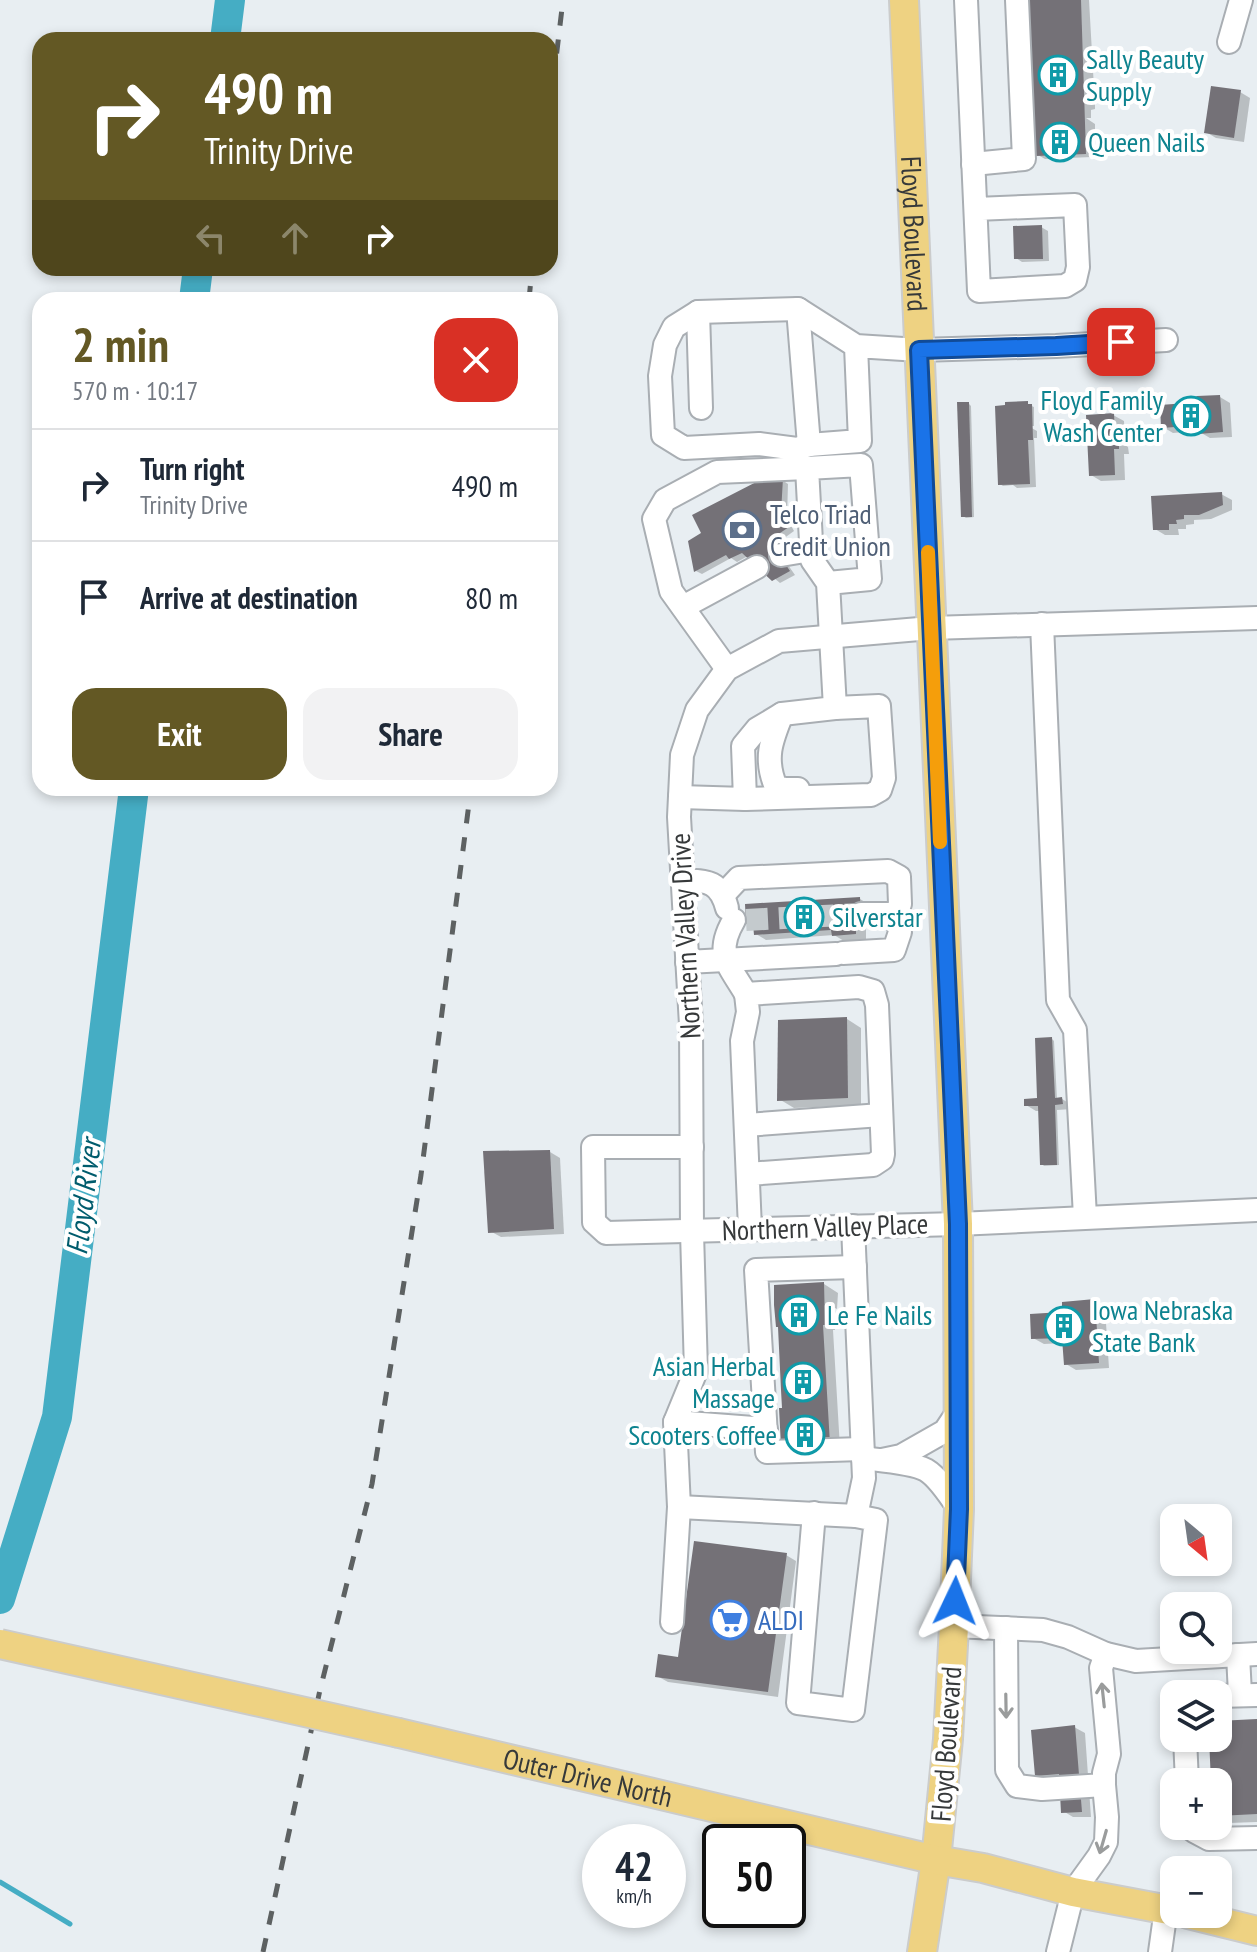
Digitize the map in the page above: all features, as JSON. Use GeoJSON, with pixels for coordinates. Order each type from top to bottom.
{"type":"FeatureCollection","features":[{"type":"Feature","properties":{"kind":"main road","name":"Floyd Boulevard"},"geometry":{"type":"LineString","coordinates":[[904,0],[958,1224],[959,1509],[954,1626],[948,1739],[936,1860],[922,1952]]}},
{"type":"Feature","properties":{"kind":"main road","name":"Outer Drive North"},"geometry":{"type":"LineString","coordinates":[[0,1644],[399,1733],[936,1860],[983,1868],[1073,1892],[1160,1908]]}},
{"type":"Feature","properties":{"kind":"main road","name":"Outer Drive North"},"geometry":{"type":"LineString","coordinates":[[1232,1925],[1257,1931]]}},
{"type":"Feature","properties":{"kind":"street"},"geometry":{"type":"LineString","coordinates":[[966,0],[979,291],[1065,286],[1075,280],[1078,267],[1075,205],[976,209]]}},
{"type":"Feature","properties":{"kind":"street"},"geometry":{"type":"LineString","coordinates":[[973,164],[1024,159],[1017,0]]}},
{"type":"Feature","properties":{"kind":"street"},"geometry":{"type":"LineString","coordinates":[[1229,42],[1241,0]]}},
{"type":"Feature","properties":{"kind":"street"},"geometry":{"type":"LineString","coordinates":[[860,441],[809,445],[797,449],[759,444],[684,448],[663,435],[660,376],[665,345],[674,327],[698,312],[798,309],[856,346],[919,350],[1166,340]]}},
{"type":"Feature","properties":{"kind":"street"},"geometry":{"type":"LineString","coordinates":[[798,309],[809,445]]}},
{"type":"Feature","properties":{"kind":"street"},"geometry":{"type":"LineString","coordinates":[[698,312],[701,408]]}},
{"type":"Feature","properties":{"kind":"street"},"geometry":{"type":"LineString","coordinates":[[828,583],[870,579],[856,346]]}},
{"type":"Feature","properties":{"kind":"street"},"geometry":{"type":"LineString","coordinates":[[727,669],[671,591],[654,519],[665,500],[717,472],[861,465]]}},
{"type":"Feature","properties":{"kind":"street"},"geometry":{"type":"LineString","coordinates":[[807,468],[812,560],[828,583],[835,708]]}},
{"type":"Feature","properties":{"kind":"street"},"geometry":{"type":"LineString","coordinates":[[781,555],[811,550]]}},
{"type":"Feature","properties":{"kind":"street"},"geometry":{"type":"LineString","coordinates":[[683,607],[757,567]]}},
{"type":"Feature","properties":{"kind":"street","name":"Northern Valley Drive"},"geometry":{"type":"LineString","coordinates":[[675,1422],[696,1371],[691,1025],[679,817],[682,755],[697,710],[727,669],[779,641],[931,628],[1257,618]]}},
{"type":"Feature","properties":{"kind":"street"},"geometry":{"type":"LineString","coordinates":[[1042,624],[1058,1000],[1075,1030],[1085,1217]]}},
{"type":"Feature","properties":{"kind":"street"},"geometry":{"type":"LineString","coordinates":[[680,797],[745,799],[871,795],[880,790],[884,778],[879,706],[782,714],[757,729],[743,746],[745,799]]}},
{"type":"Feature","properties":{"kind":"street"},"geometry":{"type":"LineString","coordinates":[[782,714],[772,737],[769,755],[770,772],[776,787],[866,786],[884,778]]}},
{"type":"Feature","properties":{"kind":"street"},"geometry":{"type":"LineString","coordinates":[[687,962],[894,950],[900,932],[896,914],[900,904],[899,877],[888,871],[739,878],[724,894]]}},
{"type":"Feature","properties":{"kind":"street"},"geometry":{"type":"LineString","coordinates":[[683,881],[696,880],[714,885],[724,894],[728,910],[740,920],[724,940],[725,960],[746,994],[748,1012],[742,1041],[750,1229]]}},
{"type":"Feature","properties":{"kind":"street"},"geometry":{"type":"LineString","coordinates":[[861,914],[896,914]]}},
{"type":"Feature","properties":{"kind":"street"},"geometry":{"type":"LineString","coordinates":[[746,994],[859,987],[873,991],[877,1005],[883,1154],[882,1159],[873,1165],[748,1174]]}},
{"type":"Feature","properties":{"kind":"street"},"geometry":{"type":"LineString","coordinates":[[746,1125],[881,1115]]}},
{"type":"Feature","properties":{"kind":"street","name":"Northern Valley Place"},"geometry":{"type":"LineString","coordinates":[[692,1147],[593,1147],[594,1222],[606,1233],[692,1232],[1257,1210]]}},
{"type":"Feature","properties":{"kind":"street"},"geometry":{"type":"LineString","coordinates":[[853,1226],[869,1456],[856,1516]]}},
{"type":"Feature","properties":{"kind":"street"},"geometry":{"type":"LineString","coordinates":[[855,1267],[756,1270],[767,1452],[901,1456],[945,1431],[959,1410]]}},
{"type":"Feature","properties":{"kind":"street"},"geometry":{"type":"LineString","coordinates":[[672,1622],[679,1507],[675,1422],[766,1429]]}},
{"type":"Feature","properties":{"kind":"street"},"geometry":{"type":"LineString","coordinates":[[869,1456],[925,1469],[959,1509]]}},
{"type":"Feature","properties":{"kind":"street"},"geometry":{"type":"LineString","coordinates":[[679,1507],[814,1513],[876,1520],[853,1710],[798,1703],[814,1513]]}},
{"type":"Feature","properties":{"kind":"street"},"geometry":{"type":"LineString","coordinates":[[954,1626],[1043,1630],[1106,1654],[1136,1661],[1248,1655],[1238,1695]]}},
{"type":"Feature","properties":{"kind":"street"},"geometry":{"type":"LineString","coordinates":[[1006,1628],[1007,1770],[1017,1786],[1042,1789],[1104,1785]]}},
{"type":"Feature","properties":{"kind":"street"},"geometry":{"type":"LineString","coordinates":[[1058,1952],[1073,1892],[1106,1842],[1104,1773],[1109,1754],[1101,1668],[1106,1654]]}},
{"type":"Feature","properties":{"kind":"street"},"geometry":{"type":"LineString","coordinates":[[1232,1839],[1257,1838]]}},
{"type":"Feature","properties":{"kind":"street"},"geometry":{"type":"LineString","coordinates":[[1160,1952],[1169,1928]]}},
{"type":"Feature","properties":{"kind":"building"},"geometry":{"type":"Polygon","coordinates":[[[1028,0],[1081,0],[1086,154],[1036,156],[1028,0]]]}},
{"type":"Feature","properties":{"kind":"building"},"geometry":{"type":"Polygon","coordinates":[[[1211,86],[1241,90],[1234,138],[1204,133],[1211,86]]]}},
{"type":"Feature","properties":{"kind":"building"},"geometry":{"type":"Polygon","coordinates":[[[1042,225],[1043,259],[1014,259],[1013,226],[1042,225]]]}},
{"type":"Feature","properties":{"kind":"building","name":"Floyd Family Wash Center"},"geometry":{"type":"Polygon","coordinates":[[[1220,395],[1223,432],[1198,434],[1189,426],[1161,428],[1160,405],[1187,403],[1197,396],[1220,395]]]}},
{"type":"Feature","properties":{"kind":"building"},"geometry":{"type":"Polygon","coordinates":[[[1028,401],[1032,404],[1033,440],[1028,440],[1030,484],[998,485],[995,406],[1005,405],[1005,402],[1028,401]]]}},
{"type":"Feature","properties":{"kind":"building"},"geometry":{"type":"Polygon","coordinates":[[[957,402],[969,402],[972,517],[961,517],[957,402]]]}},
{"type":"Feature","properties":{"kind":"building"},"geometry":{"type":"Polygon","coordinates":[[[1114,413],[1115,439],[1119,439],[1119,449],[1114,449],[1115,475],[1089,476],[1086,415],[1114,413]]]}},
{"type":"Feature","properties":{"kind":"building","name":"Telco Triad Credit Union"},"geometry":{"type":"Polygon","coordinates":[[[783,478],[781,513],[789,527],[777,535],[782,559],[790,571],[772,581],[742,553],[729,559],[726,555],[694,572],[688,541],[701,533],[692,515],[762,479],[783,478]]]}},
{"type":"Feature","properties":{"kind":"building"},"geometry":{"type":"Polygon","coordinates":[[[1222,492],[1223,505],[1199,515],[1184,515],[1184,519],[1176,520],[1177,524],[1169,524],[1169,530],[1153,530],[1151,496],[1222,492]]]}},
{"type":"Feature","properties":{"kind":"building","name":"Silverstar"},"geometry":{"type":"Polygon","coordinates":[[[860,897],[861,921],[856,921],[856,934],[832,936],[831,930],[754,935],[753,924],[746,924],[745,904],[860,897]]]}},
{"type":"Feature","properties":{"kind":"building"},"geometry":{"type":"Polygon","coordinates":[[[847,1017],[848,1098],[777,1101],[778,1020],[847,1017]]]}},
{"type":"Feature","properties":{"kind":"building"},"geometry":{"type":"Polygon","coordinates":[[[1052,1037],[1055,1098],[1062,1097],[1063,1104],[1055,1105],[1057,1165],[1040,1165],[1038,1106],[1024,1106],[1024,1099],[1037,1098],[1035,1038],[1052,1037]]]}},
{"type":"Feature","properties":{"kind":"building"},"geometry":{"type":"Polygon","coordinates":[[[550,1150],[554,1229],[488,1233],[483,1151],[550,1150]]]}},
{"type":"Feature","properties":{"kind":"building"},"geometry":{"type":"Polygon","coordinates":[[[824,1282],[823,1325],[830,1444],[781,1446],[779,1408],[782,1408],[774,1285],[824,1282]]]}},
{"type":"Feature","properties":{"kind":"building","name":"Iowa Nebraska State Bank"},"geometry":{"type":"Polygon","coordinates":[[[1095,1299],[1099,1363],[1064,1365],[1062,1338],[1031,1339],[1030,1314],[1062,1312],[1062,1302],[1095,1299]]]}},
{"type":"Feature","properties":{"kind":"building","name":"ALDI"},"geometry":{"type":"Polygon","coordinates":[[[694,1541],[787,1553],[768,1692],[655,1677],[658,1654],[678,1657],[694,1541]]]}},
{"type":"Feature","properties":{"kind":"building"},"geometry":{"type":"Polygon","coordinates":[[[1257,1719],[1257,1814],[1232,1815],[1232,1768],[1210,1768],[1210,1752],[1232,1752],[1232,1720],[1257,1719]]]}},
{"type":"Feature","properties":{"kind":"building"},"geometry":{"type":"Polygon","coordinates":[[[1075,1725],[1082,1812],[1061,1813],[1059,1774],[1035,1776],[1031,1730],[1075,1725]]]}},
{"type":"Feature","properties":{"kind":"waterway","name":"Floyd River"},"geometry":{"type":"LineString","coordinates":[[226,32],[230,0]]}},
{"type":"Feature","properties":{"kind":"waterway","name":"Floyd River"},"geometry":{"type":"LineString","coordinates":[[195,292],[197,276]]}},
{"type":"Feature","properties":{"kind":"waterway","name":"Floyd River"},"geometry":{"type":"LineString","coordinates":[[0,1599],[57,1417],[133,796]]}},
{"type":"Feature","properties":{"kind":"waterway"},"geometry":{"type":"LineString","coordinates":[[0,1882],[70,1924]]}},
{"type":"Feature","properties":{"kind":"tunnel"},"geometry":{"type":"LineString","coordinates":[[746,920],[861,914]]}},
{"type":"Feature","properties":{"kind":"railway"},"geometry":{"type":"LineString","coordinates":[[558,42],[563,0]]}},
{"type":"Feature","properties":{"kind":"railway"},"geometry":{"type":"LineString","coordinates":[[530,292],[531,276]]}},
{"type":"Feature","properties":{"kind":"railway"},"geometry":{"type":"LineString","coordinates":[[263,1952],[320,1690],[372,1484],[421,1175],[470,796]]}},
{"type":"Feature","properties":{"kind":"slow traffic"},"geometry":{"type":"LineString","coordinates":[[928,552],[940,842]]}},
{"type":"Feature","properties":{"kind":"place","name":"Sally Beauty Supply"},"geometry":{"type":"Point","coordinates":[1058,75]}},
{"type":"Feature","properties":{"kind":"place","name":"Queen Nails"},"geometry":{"type":"Point","coordinates":[1060,142]}},
{"type":"Feature","properties":{"kind":"place","name":"Floyd Family Wash Center"},"geometry":{"type":"Point","coordinates":[1191,416]}},
{"type":"Feature","properties":{"kind":"place","name":"Telco Triad Credit Union"},"geometry":{"type":"Point","coordinates":[742,530]}},
{"type":"Feature","properties":{"kind":"place","name":"Silverstar"},"geometry":{"type":"Point","coordinates":[804,917]}},
{"type":"Feature","properties":{"kind":"place","name":"Le Fe Nails"},"geometry":{"type":"Point","coordinates":[799,1315]}},
{"type":"Feature","properties":{"kind":"place","name":"Iowa Nebraska State Bank"},"geometry":{"type":"Point","coordinates":[1064,1326]}},
{"type":"Feature","properties":{"kind":"place","name":"Asian Herbal Massage"},"geometry":{"type":"Point","coordinates":[803,1382]}},
{"type":"Feature","properties":{"kind":"place","name":"Scooters Coffee"},"geometry":{"type":"Point","coordinates":[805,1435]}},
{"type":"Feature","properties":{"kind":"place","name":"ALDI"},"geometry":{"type":"Point","coordinates":[730,1620]}},
{"type":"Feature","properties":{"kind":"route"},"geometry":{"type":"LineString","coordinates":[[955,1601],[959,1509],[958,1224],[919,350],[1121,342]]}}]}
